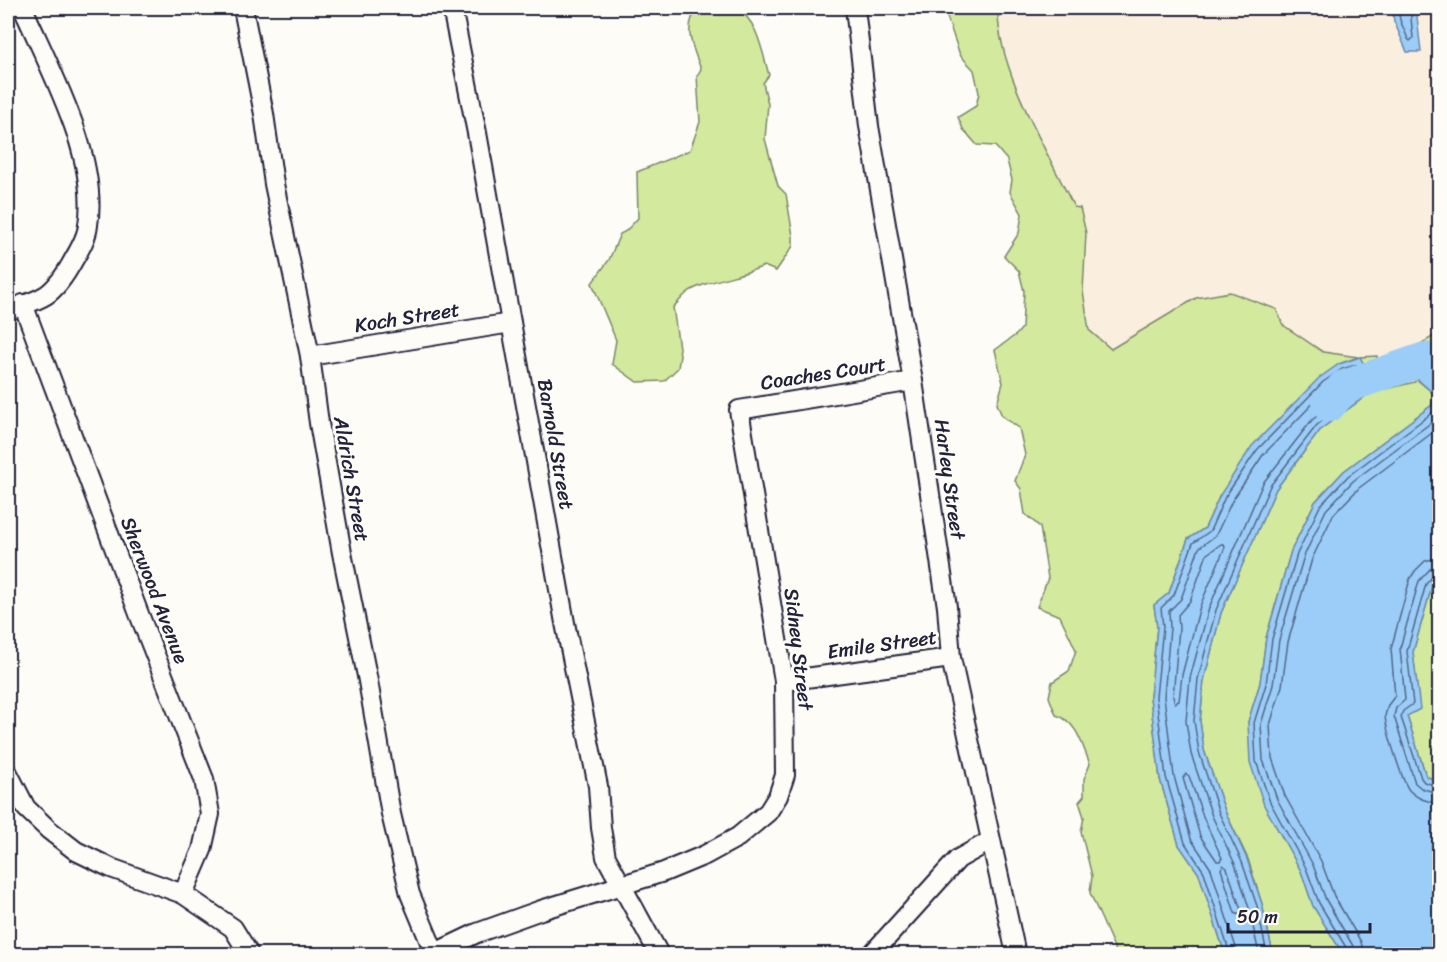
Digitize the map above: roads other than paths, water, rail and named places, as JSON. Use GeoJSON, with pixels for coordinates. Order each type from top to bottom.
{"type":"FeatureCollection","features":[{"type":"Feature","properties":{"kind":"street"},"geometry":{"type":"LineString","coordinates":[[15,308],[46,295],[65,276],[88,228],[90,198],[88,171],[76,130],[23,8]]}},
{"type":"Feature","properties":{"kind":"street","name":"Aldrich Street"},"geometry":{"type":"LineString","coordinates":[[243,8],[264,114],[274,184],[310,356],[319,423],[391,814],[407,885],[434,954]]}},
{"type":"Feature","properties":{"kind":"street","name":"Barnold Street"},"geometry":{"type":"LineString","coordinates":[[452,8],[477,133],[565,623],[598,786],[606,857],[659,954]]}},
{"type":"Feature","properties":{"kind":"street","name":"Harley Street"},"geometry":{"type":"LineString","coordinates":[[855,8],[869,126],[914,381],[947,607],[951,658],[1016,954]]}},
{"type":"Feature","properties":{"kind":"street","name":"Sherwood Avenue"},"geometry":{"type":"LineString","coordinates":[[15,308],[204,779],[210,814],[202,850],[183,894]]}},
{"type":"Feature","properties":{"kind":"street","name":"Koch Street"},"geometry":{"type":"LineString","coordinates":[[310,356],[511,322]]}},
{"type":"Feature","properties":{"kind":"street","name":"Coaches Court"},"geometry":{"type":"LineString","coordinates":[[739,410],[914,381]]}},
{"type":"Feature","properties":{"kind":"street","name":"Sidney Street"},"geometry":{"type":"LineString","coordinates":[[434,954],[477,933],[621,886],[705,855],[738,837],[768,812],[778,796],[785,775],[784,681],[739,410]]}},
{"type":"Feature","properties":{"kind":"street","name":"Emile Street"},"geometry":{"type":"LineString","coordinates":[[784,681],[951,658]]}},
{"type":"Feature","properties":{"kind":"street"},"geometry":{"type":"LineString","coordinates":[[9,782],[26,808],[76,851],[111,868],[183,894],[233,928],[249,954]]}},
{"type":"Feature","properties":{"kind":"street"},"geometry":{"type":"LineString","coordinates":[[872,954],[958,859],[990,841]]}},
{"type":"Feature","properties":{"kind":"water"},"geometry":{"type":"Polygon","coordinates":[[[1392,8],[1416,8],[1421,52],[1407,52],[1394,21],[1392,8]]]}},
{"type":"Feature","properties":{"kind":"water"},"geometry":{"type":"Polygon","coordinates":[[[1360,357],[1367,371],[1367,395],[1321,429],[1276,489],[1221,613],[1204,680],[1200,721],[1204,750],[1225,811],[1247,859],[1262,904],[1273,954],[1225,954],[1199,874],[1179,845],[1160,779],[1150,697],[1157,627],[1154,605],[1169,593],[1188,539],[1205,528],[1220,495],[1252,446],[1319,378],[1339,364],[1360,357]]]}},
{"type":"Feature","properties":{"kind":"water"},"geometry":{"type":"Polygon","coordinates":[[[1416,357],[1439,370],[1440,577],[1432,586],[1413,652],[1420,709],[1407,716],[1426,776],[1439,782],[1439,954],[1343,954],[1313,906],[1301,871],[1264,805],[1250,762],[1248,722],[1260,683],[1266,638],[1291,551],[1315,502],[1344,471],[1432,405],[1434,394],[1413,374],[1409,364],[1409,358],[1416,357]]]}},
{"type":"Feature","properties":{"kind":"waterway"},"geometry":{"type":"LineString","coordinates":[[1329,405],[1344,387],[1425,359],[1440,370]]}}]}
